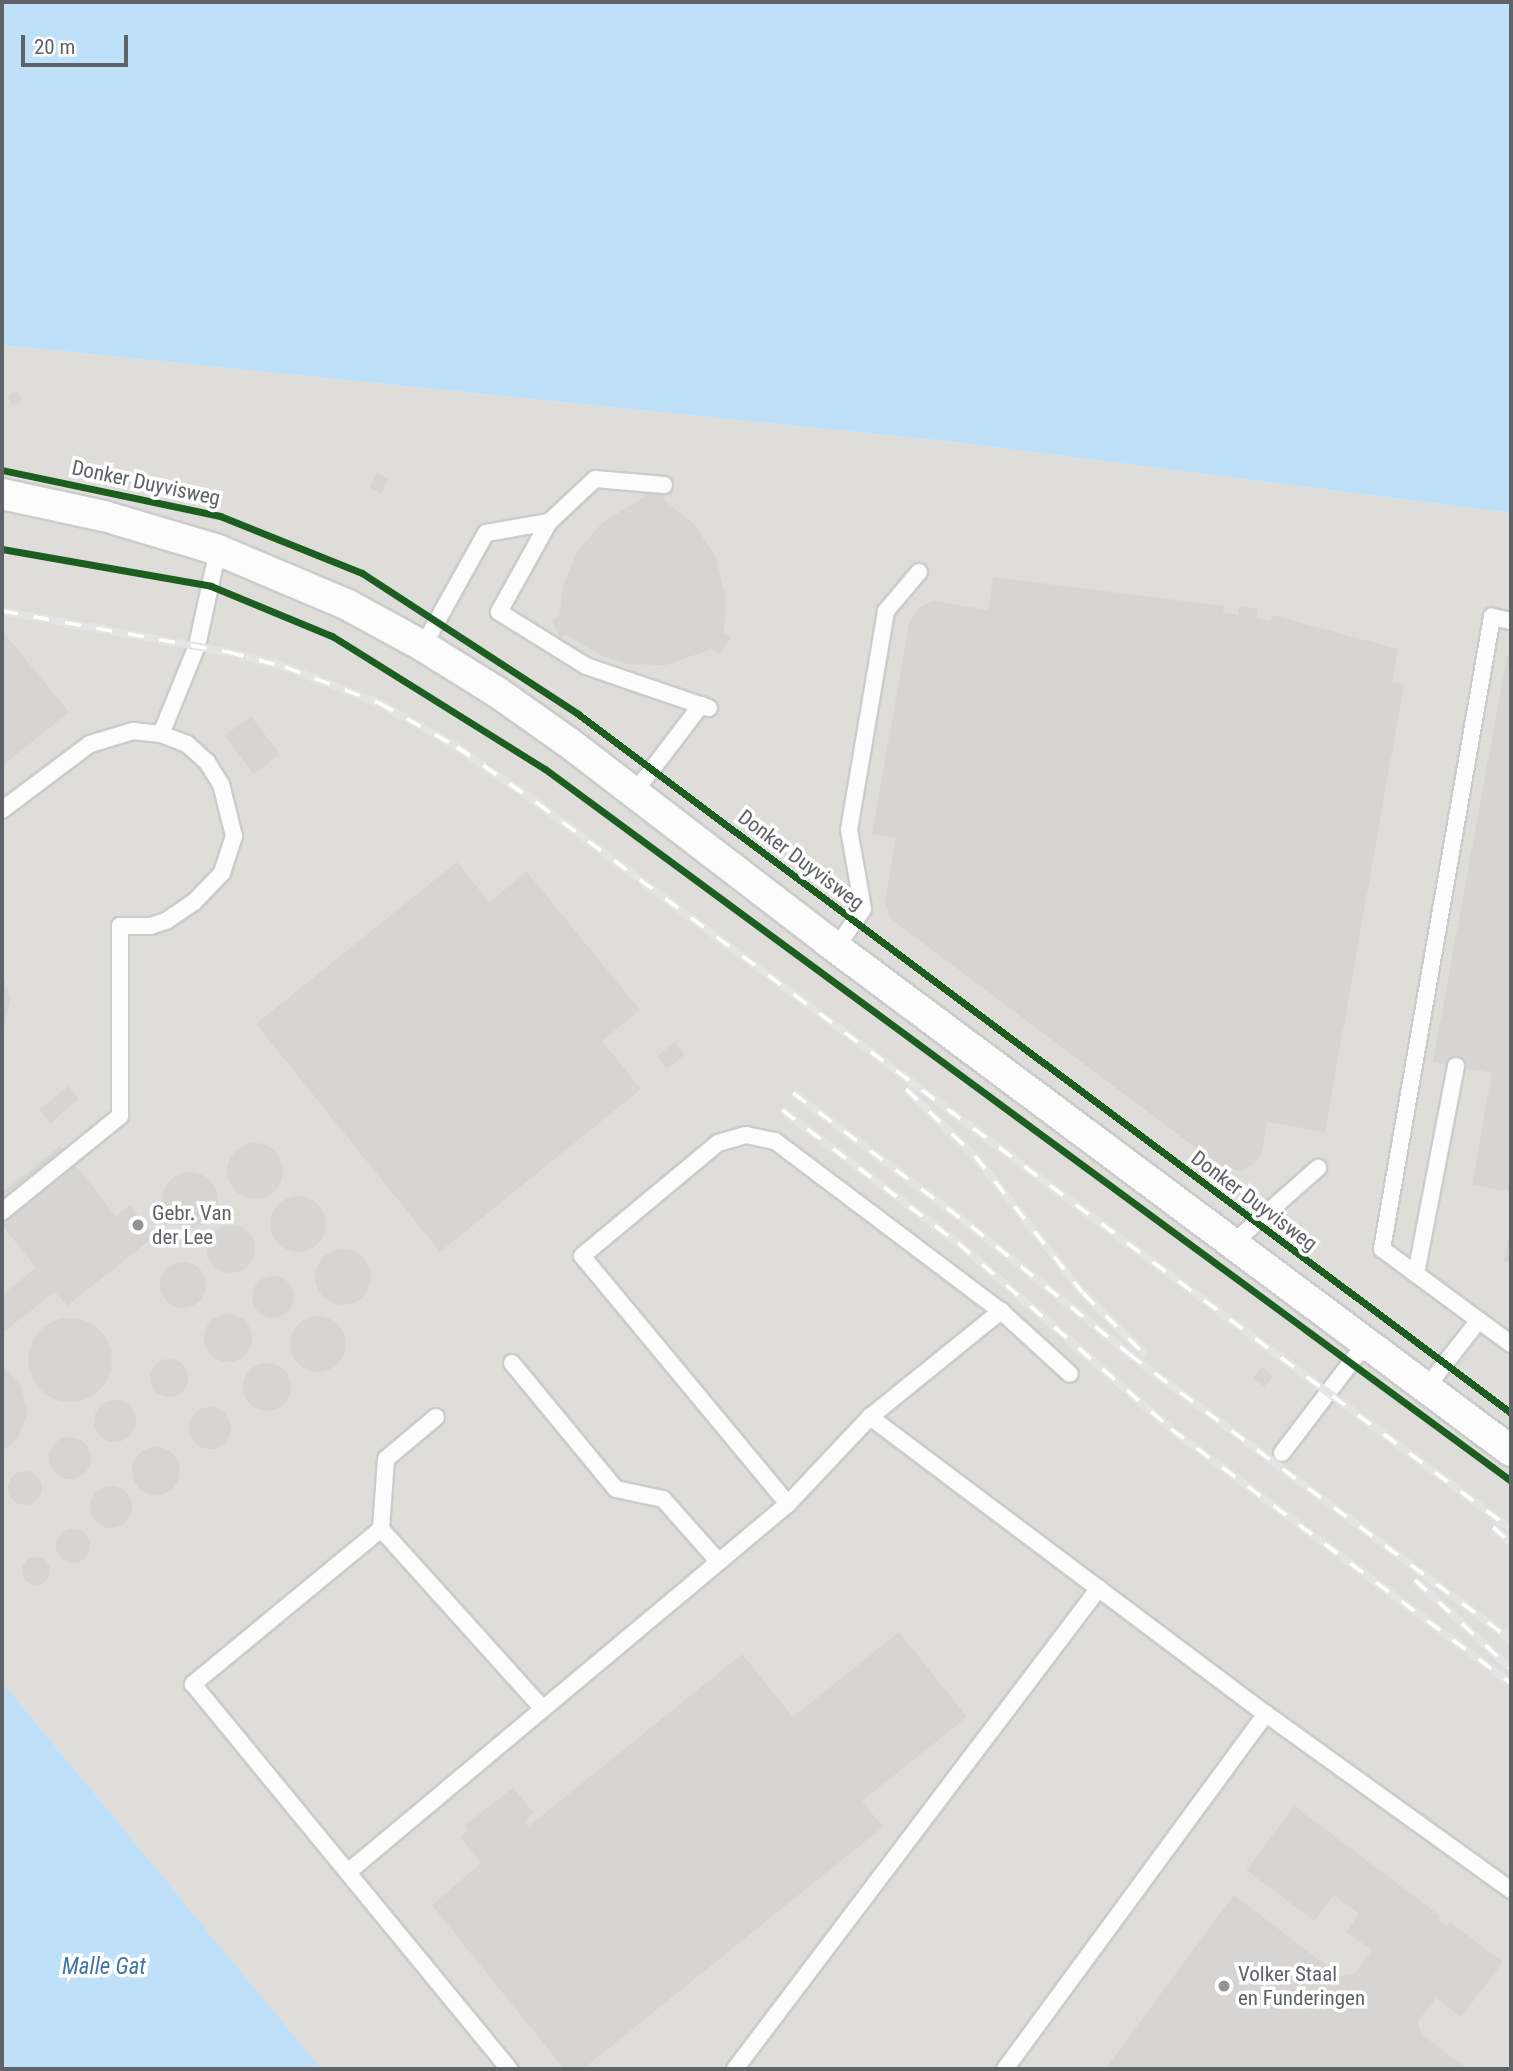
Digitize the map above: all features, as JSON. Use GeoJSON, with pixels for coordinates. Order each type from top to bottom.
{"type":"FeatureCollection","features":[{"type":"Feature","properties":{"kind":"street","name":"Donker Duyvisweg"},"geometry":{"type":"LineString","coordinates":[[2,495],[104,516],[218,550],[346,604],[423,646],[497,692],[1511,1451]]}},
{"type":"Feature","properties":{"kind":"lane"},"geometry":{"type":"LineString","coordinates":[[634,793],[705,706],[586,666],[499,612],[549,522],[595,479],[664,485]]}},
{"type":"Feature","properties":{"kind":"lane"},"geometry":{"type":"LineString","coordinates":[[423,646],[486,533],[549,522]]}},
{"type":"Feature","properties":{"kind":"lane"},"geometry":{"type":"LineString","coordinates":[[161,734],[197,646],[218,550]]}},
{"type":"Feature","properties":{"kind":"lane"},"geometry":{"type":"LineString","coordinates":[[836,948],[863,909],[849,830],[886,611],[919,572]]}},
{"type":"Feature","properties":{"kind":"lane"},"geometry":{"type":"LineString","coordinates":[[1511,621],[1492,617],[1382,1249],[1511,1344]]}},
{"type":"Feature","properties":{"kind":"lane"},"geometry":{"type":"LineString","coordinates":[[2,810],[90,744],[133,732],[161,734],[187,744],[198,752],[214,773],[230,810],[234,836],[232,849],[222,873],[166,922],[150,926],[120,926],[120,1116],[2,1212]]}},
{"type":"Feature","properties":{"kind":"lane"},"geometry":{"type":"LineString","coordinates":[[1416,1274],[1456,1066]]}},
{"type":"Feature","properties":{"kind":"lane"},"geometry":{"type":"LineString","coordinates":[[788,1504],[582,1256],[718,1143],[732,1137],[761,1137],[786,1149],[1001,1311],[1070,1374]]}},
{"type":"Feature","properties":{"kind":"lane"},"geometry":{"type":"LineString","coordinates":[[1232,1244],[1318,1168]]}},
{"type":"Feature","properties":{"kind":"lane"},"geometry":{"type":"LineString","coordinates":[[348,1872],[788,1504],[870,1417],[1001,1311]]}},
{"type":"Feature","properties":{"kind":"lane"},"geometry":{"type":"LineString","coordinates":[[1426,1388],[1479,1320]]}},
{"type":"Feature","properties":{"kind":"lane"},"geometry":{"type":"LineString","coordinates":[[1282,1453],[1365,1344]]}},
{"type":"Feature","properties":{"kind":"lane"},"geometry":{"type":"LineString","coordinates":[[512,1363],[616,1489],[663,1499],[719,1562]]}},
{"type":"Feature","properties":{"kind":"lane"},"geometry":{"type":"LineString","coordinates":[[436,1417],[386,1459],[381,1529],[543,1709]]}},
{"type":"Feature","properties":{"kind":"lane"},"geometry":{"type":"LineString","coordinates":[[870,1417],[1266,1713],[1511,1890]]}},
{"type":"Feature","properties":{"kind":"lane"},"geometry":{"type":"LineString","coordinates":[[381,1529],[193,1684],[509,2069]]}},
{"type":"Feature","properties":{"kind":"lane"},"geometry":{"type":"LineString","coordinates":[[735,2069],[1099,1588]]}},
{"type":"Feature","properties":{"kind":"lane"},"geometry":{"type":"LineString","coordinates":[[1005,2069],[1266,1713]]}},
{"type":"Feature","properties":{"kind":"shaded area"},"geometry":{"type":"Polygon","coordinates":[[[2,345],[954,442],[1511,513],[1511,2069],[320,2069],[2,1682],[2,345]]]}},
{"type":"Feature","properties":{"kind":"water"},"geometry":{"type":"Polygon","coordinates":[[[2,2],[1511,2],[1511,513],[954,442],[2,345],[2,2]]]}},
{"type":"Feature","properties":{"kind":"water","name":"Malle Gat"},"geometry":{"type":"Polygon","coordinates":[[[2,1682],[321,2069],[2,2069],[2,1682]]]}},
{"type":"Feature","properties":{"kind":"building"},"geometry":{"type":"Polygon","coordinates":[[[15,392],[21,398],[15,404],[9,398],[15,392]]]}},
{"type":"Feature","properties":{"kind":"building"},"geometry":{"type":"Polygon","coordinates":[[[377,473],[389,479],[381,493],[370,487],[377,473]]]}},
{"type":"Feature","properties":{"kind":"building"},"geometry":{"type":"Polygon","coordinates":[[[645,490],[665,492],[664,500],[694,524],[716,557],[726,599],[724,633],[731,638],[719,654],[712,649],[666,665],[628,664],[600,655],[567,635],[560,638],[553,623],[552,620],[559,616],[563,587],[577,552],[602,523],[644,497],[645,490]]]}},
{"type":"Feature","properties":{"kind":"building"},"geometry":{"type":"Polygon","coordinates":[[[993,577],[1224,606],[1223,612],[1238,615],[1239,606],[1258,609],[1256,618],[1271,621],[1272,615],[1398,649],[1392,682],[1404,684],[1325,1132],[1268,1122],[1261,1155],[1253,1165],[1240,1171],[1224,1169],[891,919],[885,901],[896,838],[872,834],[909,624],[918,608],[933,601],[988,610],[993,577]]]}},
{"type":"Feature","properties":{"kind":"building"},"geometry":{"type":"Polygon","coordinates":[[[4,633],[69,712],[2,766],[2,635],[4,633]]]}},
{"type":"Feature","properties":{"kind":"building"},"geometry":{"type":"Polygon","coordinates":[[[1507,656],[1511,657],[1511,1192],[1472,1185],[1492,1073],[1433,1062],[1507,656]]]}},
{"type":"Feature","properties":{"kind":"building"},"geometry":{"type":"Polygon","coordinates":[[[251,716],[280,754],[254,774],[225,736],[251,716]]]}},
{"type":"Feature","properties":{"kind":"building"},"geometry":{"type":"Polygon","coordinates":[[[457,862],[489,902],[527,872],[640,1010],[602,1041],[641,1089],[440,1252],[256,1024],[457,862]]]}},
{"type":"Feature","properties":{"kind":"building"},"geometry":{"type":"Polygon","coordinates":[[[2,971],[10,1000],[2,1035],[2,971]]]}},
{"type":"Feature","properties":{"kind":"building"},"geometry":{"type":"Polygon","coordinates":[[[675,1042],[685,1055],[667,1069],[657,1056],[675,1042]]]}},
{"type":"Feature","properties":{"kind":"building"},"geometry":{"type":"Polygon","coordinates":[[[68,1086],[79,1099],[51,1123],[40,1110],[68,1086]]]}},
{"type":"Feature","properties":{"kind":"building"},"geometry":{"type":"Polygon","coordinates":[[[255,1143],[266,1145],[275,1151],[281,1160],[281,1182],[275,1191],[266,1197],[255,1199],[244,1197],[235,1191],[229,1182],[227,1171],[229,1160],[235,1151],[244,1145],[255,1143]]]}},
{"type":"Feature","properties":{"kind":"building"},"geometry":{"type":"Polygon","coordinates":[[[60,1146],[116,1216],[130,1205],[155,1236],[67,1306],[55,1292],[2,1333],[2,1295],[36,1268],[2,1225],[2,1193],[60,1146]]]}},
{"type":"Feature","properties":{"kind":"building"},"geometry":{"type":"Polygon","coordinates":[[[190,1172],[205,1177],[213,1185],[218,1200],[213,1215],[205,1223],[190,1228],[175,1223],[167,1215],[162,1200],[167,1185],[175,1177],[190,1172]]]}},
{"type":"Feature","properties":{"kind":"building"},"geometry":{"type":"Polygon","coordinates":[[[293,1196],[303,1196],[318,1204],[324,1213],[324,1235],[318,1244],[303,1252],[293,1252],[275,1240],[270,1229],[270,1219],[282,1201],[293,1196]]]}},
{"type":"Feature","properties":{"kind":"building"},"geometry":{"type":"Polygon","coordinates":[[[231,1225],[248,1232],[255,1249],[248,1266],[231,1273],[214,1266],[207,1249],[214,1232],[231,1225]]]}},
{"type":"Feature","properties":{"kind":"building"},"geometry":{"type":"Polygon","coordinates":[[[1511,1232],[1511,1262],[1504,1261],[1511,1232]]]}},
{"type":"Feature","properties":{"kind":"building"},"geometry":{"type":"Polygon","coordinates":[[[343,1249],[354,1251],[363,1257],[369,1266],[369,1288],[363,1297],[354,1303],[343,1305],[332,1303],[323,1297],[317,1288],[315,1277],[317,1266],[323,1257],[332,1251],[343,1249]]]}},
{"type":"Feature","properties":{"kind":"building"},"geometry":{"type":"Polygon","coordinates":[[[183,1262],[200,1268],[206,1285],[200,1302],[183,1308],[166,1302],[160,1285],[166,1268],[183,1262]]]}},
{"type":"Feature","properties":{"kind":"building"},"geometry":{"type":"Polygon","coordinates":[[[273,1276],[288,1282],[294,1297],[288,1312],[273,1318],[258,1312],[252,1297],[258,1282],[273,1276]]]}},
{"type":"Feature","properties":{"kind":"building"},"geometry":{"type":"Polygon","coordinates":[[[228,1314],[245,1321],[252,1338],[245,1355],[228,1362],[211,1355],[204,1338],[211,1321],[228,1314]]]}},
{"type":"Feature","properties":{"kind":"building"},"geometry":{"type":"Polygon","coordinates":[[[318,1316],[333,1321],[341,1329],[346,1344],[341,1359],[333,1367],[318,1372],[303,1367],[295,1359],[290,1344],[295,1329],[303,1321],[318,1316]]]}},
{"type":"Feature","properties":{"kind":"building"},"geometry":{"type":"Polygon","coordinates":[[[70,1318],[86,1321],[100,1330],[109,1344],[112,1360],[109,1376],[100,1390],[86,1399],[70,1402],[54,1399],[40,1390],[31,1376],[28,1360],[31,1344],[40,1330],[54,1321],[70,1318]]]}},
{"type":"Feature","properties":{"kind":"building"},"geometry":{"type":"Polygon","coordinates":[[[169,1359],[182,1365],[188,1378],[182,1391],[169,1397],[156,1391],[150,1378],[156,1365],[169,1359]]]}},
{"type":"Feature","properties":{"kind":"building"},"geometry":{"type":"Polygon","coordinates":[[[267,1363],[284,1370],[291,1387],[284,1404],[267,1411],[250,1404],[243,1387],[250,1370],[267,1363]]]}},
{"type":"Feature","properties":{"kind":"building"},"geometry":{"type":"Polygon","coordinates":[[[2,1366],[20,1383],[28,1411],[18,1438],[2,1452],[2,1366]]]}},
{"type":"Feature","properties":{"kind":"building"},"geometry":{"type":"Polygon","coordinates":[[[1262,1367],[1273,1376],[1264,1387],[1253,1378],[1262,1367]]]}},
{"type":"Feature","properties":{"kind":"building"},"geometry":{"type":"Polygon","coordinates":[[[115,1400],[130,1406],[136,1421],[130,1436],[115,1442],[100,1436],[94,1421],[100,1406],[115,1400]]]}},
{"type":"Feature","properties":{"kind":"building"},"geometry":{"type":"Polygon","coordinates":[[[210,1407],[225,1413],[231,1428],[225,1443],[210,1449],[195,1443],[189,1428],[195,1413],[210,1407]]]}},
{"type":"Feature","properties":{"kind":"building"},"geometry":{"type":"Polygon","coordinates":[[[70,1437],[85,1443],[91,1458],[85,1473],[70,1479],[55,1473],[49,1458],[55,1443],[70,1437]]]}},
{"type":"Feature","properties":{"kind":"building"},"geometry":{"type":"Polygon","coordinates":[[[156,1447],[173,1454],[180,1471],[173,1488],[156,1495],[139,1488],[132,1471],[139,1454],[156,1447]]]}},
{"type":"Feature","properties":{"kind":"building"},"geometry":{"type":"Polygon","coordinates":[[[25,1471],[37,1476],[42,1488],[37,1500],[25,1505],[13,1500],[8,1488],[13,1476],[25,1471]]]}},
{"type":"Feature","properties":{"kind":"building"},"geometry":{"type":"Polygon","coordinates":[[[111,1486],[126,1492],[132,1507],[126,1522],[111,1528],[96,1522],[90,1507],[96,1492],[111,1486]]]}},
{"type":"Feature","properties":{"kind":"building"},"geometry":{"type":"Polygon","coordinates":[[[73,1529],[85,1534],[90,1546],[85,1558],[73,1563],[61,1558],[56,1546],[61,1534],[73,1529]]]}},
{"type":"Feature","properties":{"kind":"building"},"geometry":{"type":"Polygon","coordinates":[[[36,1557],[46,1561],[50,1571],[46,1581],[36,1585],[26,1581],[22,1571],[26,1561],[36,1557]]]}},
{"type":"Feature","properties":{"kind":"building"},"geometry":{"type":"Polygon","coordinates":[[[899,1632],[967,1717],[862,1801],[883,1827],[583,2069],[564,2069],[432,1905],[481,1863],[461,1837],[468,1830],[465,1825],[513,1788],[534,1813],[525,1821],[529,1826],[742,1654],[793,1717],[899,1632]]]}},
{"type":"Feature","properties":{"kind":"building"},"geometry":{"type":"Polygon","coordinates":[[[1294,1806],[1439,1915],[1438,1920],[1446,1926],[1451,1923],[1503,1962],[1461,2017],[1436,1998],[1418,2021],[1421,2034],[1468,2069],[1105,2069],[1234,1895],[1340,1976],[1354,1974],[1372,1950],[1346,1932],[1359,1914],[1334,1895],[1314,1921],[1246,1870],[1294,1806]]]}},
{"type":"Feature","properties":{"kind":"railway"},"geometry":{"type":"LineString","coordinates":[[2,611],[228,652],[285,667],[379,703],[457,747],[537,803],[1511,1529]]}},
{"type":"Feature","properties":{"kind":"railway"},"geometry":{"type":"LineString","coordinates":[[906,1089],[975,1156],[1083,1293],[1146,1356]]}},
{"type":"Feature","properties":{"kind":"railway"},"geometry":{"type":"LineString","coordinates":[[793,1093],[971,1226],[1129,1354],[1511,1640]]}},
{"type":"Feature","properties":{"kind":"railway"},"geometry":{"type":"LineString","coordinates":[[782,1110],[958,1243],[1171,1429],[1511,1683]]}},
{"type":"Feature","properties":{"kind":"railway"},"geometry":{"type":"LineString","coordinates":[[1493,1527],[1511,1543]]}},
{"type":"Feature","properties":{"kind":"railway"},"geometry":{"type":"LineString","coordinates":[[1415,1580],[1511,1669]]}},
{"type":"Feature","properties":{"kind":"cycle path"},"geometry":{"type":"LineString","coordinates":[[2,470],[220,516],[362,573],[578,714],[1511,1413]]}},
{"type":"Feature","properties":{"kind":"cycle path"},"geometry":{"type":"LineString","coordinates":[[2,549],[211,586],[332,636],[545,769],[1511,1481]]}},
{"type":"Feature","properties":{"kind":"place","name":"Gebr. Van der Lee"},"geometry":{"type":"Point","coordinates":[138,1225]}},
{"type":"Feature","properties":{"kind":"place","name":"Volker Staal en Funderingen"},"geometry":{"type":"Point","coordinates":[1224,1986]}}]}
